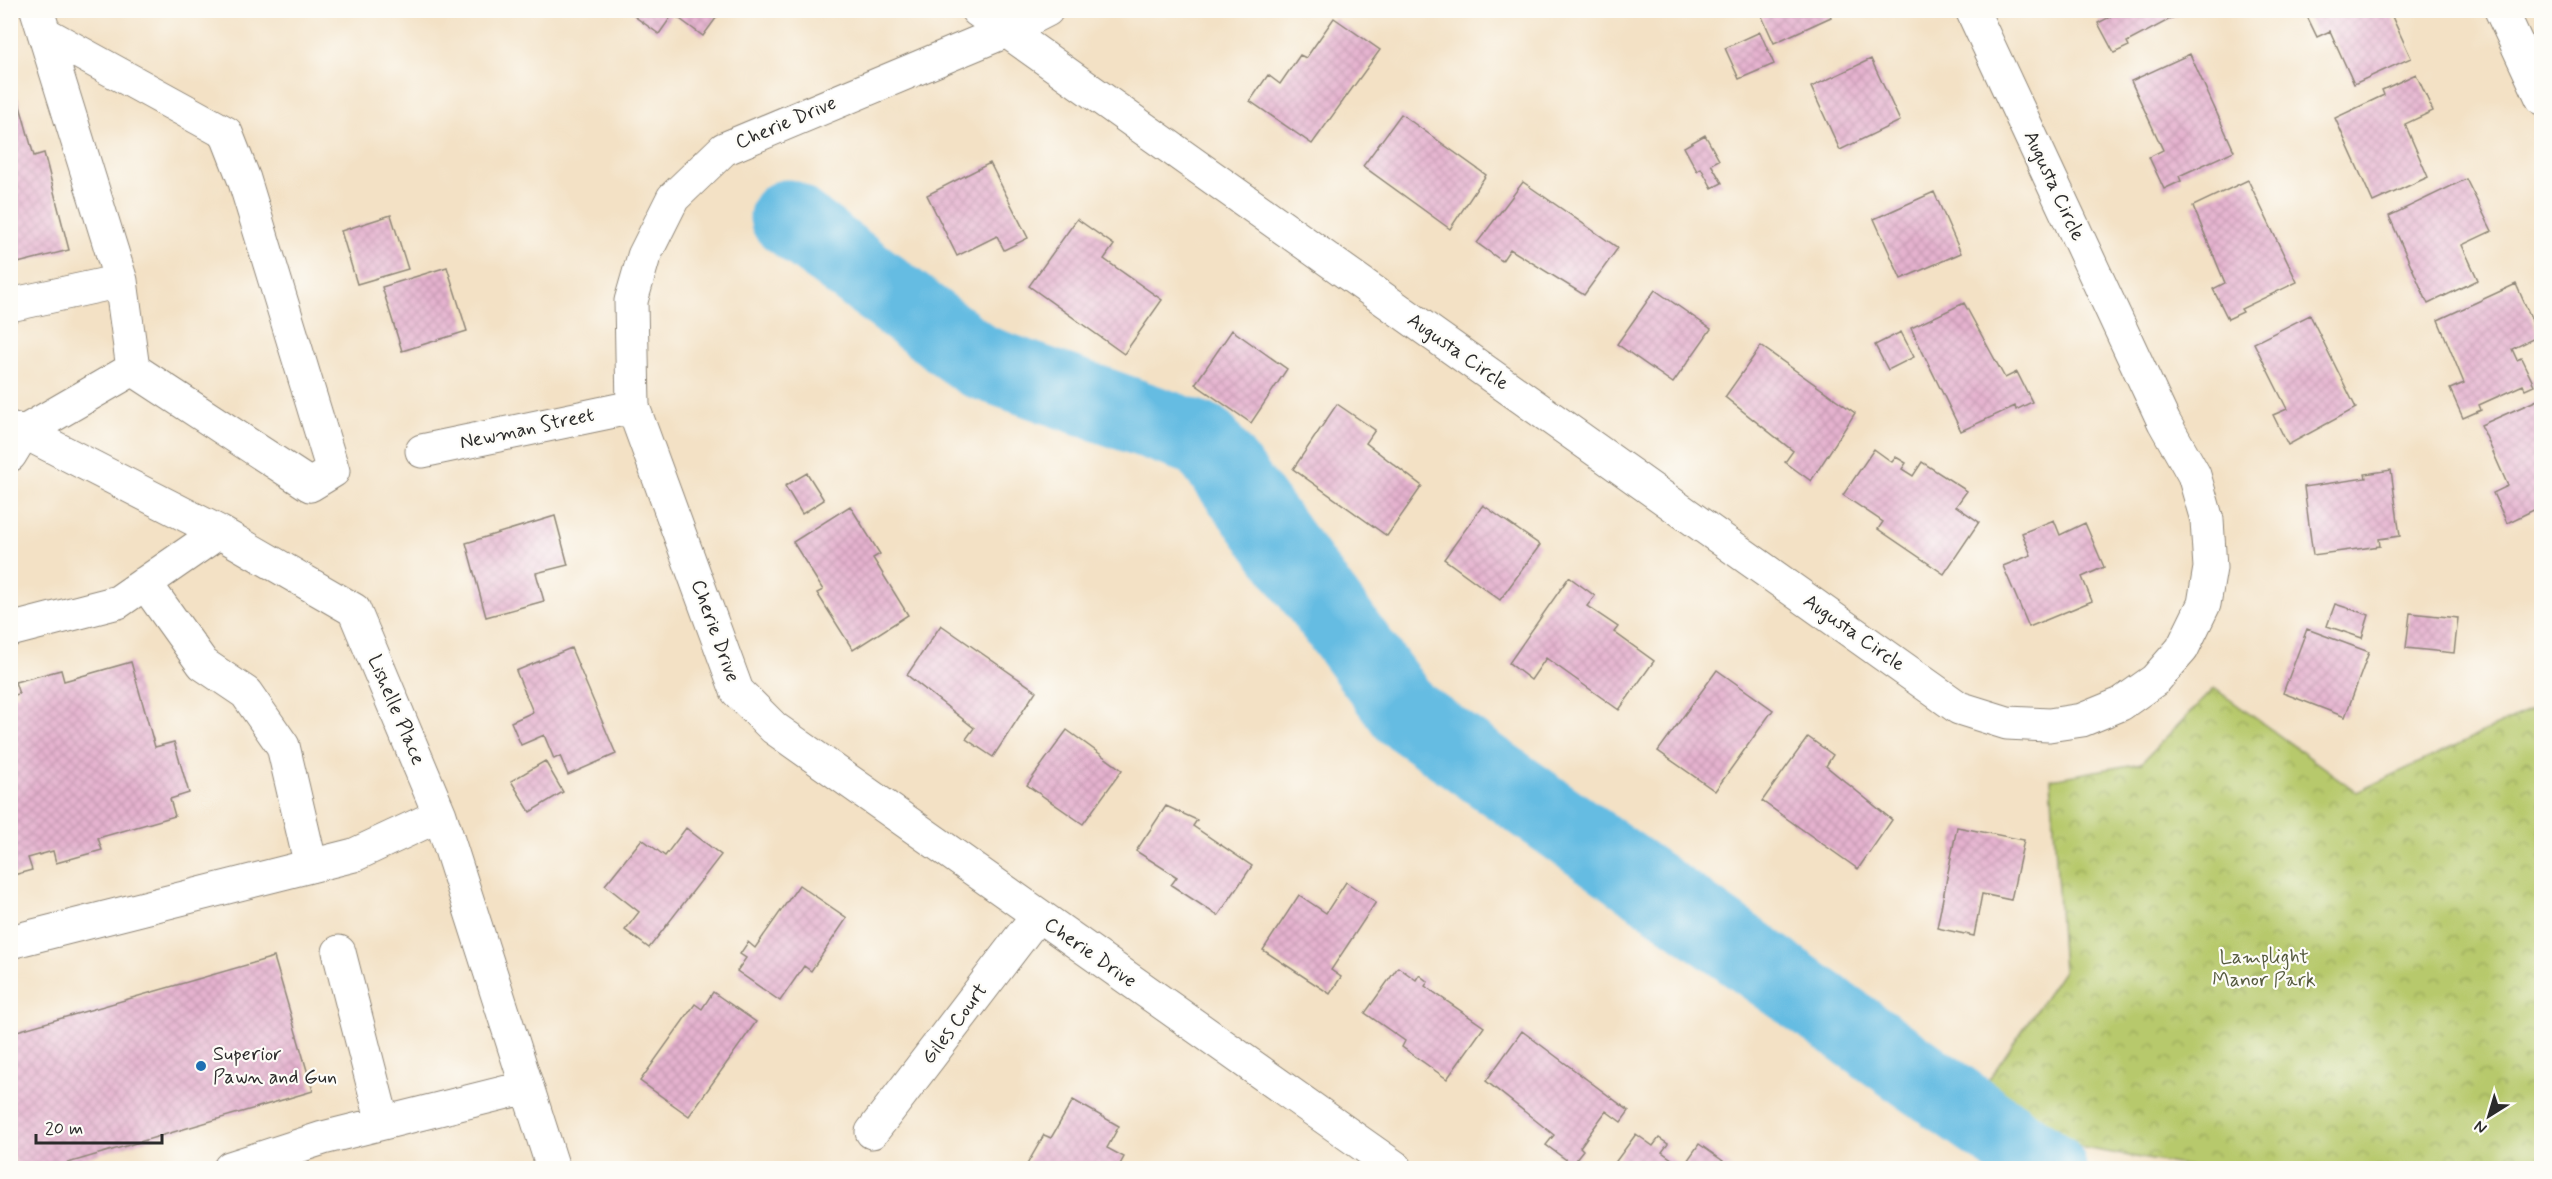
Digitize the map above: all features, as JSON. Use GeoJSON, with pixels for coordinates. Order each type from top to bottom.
{"type":"FeatureCollection","features":[{"type":"Feature","properties":{"kind":"street","name":"Augusta Circle"},"geometry":{"type":"LineString","coordinates":[[977,10],[1959,708],[2007,723],[2049,725],[2082,720],[2121,705],[2154,680],[2182,649],[2204,604],[2210,568],[2207,520],[2194,475],[2164,422],[1972,10]]}},
{"type":"Feature","properties":{"kind":"street","name":"Cherie Drive"},"geometry":{"type":"LineString","coordinates":[[1047,10],[1006,31],[724,149],[673,198],[644,256],[631,301],[633,407],[737,691],[774,728],[1396,1168]]}},
{"type":"Feature","properties":{"kind":"street"},"geometry":{"type":"LineString","coordinates":[[2501,10],[2541,98]]}},
{"type":"Feature","properties":{"kind":"street"},"geometry":{"type":"LineString","coordinates":[[41,22],[226,133],[244,179],[333,471],[310,484],[134,369],[121,280],[41,22]]}},
{"type":"Feature","properties":{"kind":"street"},"geometry":{"type":"LineString","coordinates":[[10,305],[121,280]]}},
{"type":"Feature","properties":{"kind":"street"},"geometry":{"type":"LineString","coordinates":[[15,438],[134,369]]}},
{"type":"Feature","properties":{"kind":"street","name":"Newman Street"},"geometry":{"type":"LineString","coordinates":[[422,451],[633,407]]}},
{"type":"Feature","properties":{"kind":"street","name":"Lishelle Place"},"geometry":{"type":"LineString","coordinates":[[15,438],[219,532],[354,610],[440,815],[553,1168]]}},
{"type":"Feature","properties":{"kind":"street"},"geometry":{"type":"LineString","coordinates":[[10,630],[118,602],[219,532]]}},
{"type":"Feature","properties":{"kind":"street"},"geometry":{"type":"LineString","coordinates":[[145,583],[203,664],[246,693],[283,746],[311,866]]}},
{"type":"Feature","properties":{"kind":"street"},"geometry":{"type":"LineString","coordinates":[[10,942],[354,855],[440,815]]}},
{"type":"Feature","properties":{"kind":"street","name":"Giles Court"},"geometry":{"type":"LineString","coordinates":[[872,1132],[1037,916]]}},
{"type":"Feature","properties":{"kind":"street"},"geometry":{"type":"LineString","coordinates":[[339,952],[383,1122]]}},
{"type":"Feature","properties":{"kind":"street"},"geometry":{"type":"LineString","coordinates":[[230,1168],[323,1138],[526,1087]]}},
{"type":"Feature","properties":{"kind":"green space","name":"Lamplight Manor Park"},"geometry":{"type":"Polygon","coordinates":[[[2214,688],[2357,792],[2541,705],[2541,1168],[2198,1168],[2084,1148],[1976,1098],[2063,971],[2051,779],[2141,763],[2214,688]]]}},
{"type":"Feature","properties":{"kind":"building"},"geometry":{"type":"Polygon","coordinates":[[[638,10],[722,10],[703,36],[673,14],[659,34],[634,16],[638,10]]]}},
{"type":"Feature","properties":{"kind":"building"},"geometry":{"type":"Polygon","coordinates":[[[1438,10],[1459,10],[1442,18],[1438,10]]]}},
{"type":"Feature","properties":{"kind":"building"},"geometry":{"type":"Polygon","coordinates":[[[1759,10],[1828,10],[1831,17],[1774,43],[1759,10]]]}},
{"type":"Feature","properties":{"kind":"building"},"geometry":{"type":"Polygon","coordinates":[[[2107,10],[2181,10],[2182,13],[2127,42],[2129,46],[2114,53],[2098,23],[2110,17],[2107,10]]]}},
{"type":"Feature","properties":{"kind":"building"},"geometry":{"type":"Polygon","coordinates":[[[2304,10],[2389,10],[2411,58],[2354,84],[2330,31],[2317,37],[2304,10]]]}},
{"type":"Feature","properties":{"kind":"building"},"geometry":{"type":"Polygon","coordinates":[[[1334,18],[1380,50],[1312,144],[1250,101],[1268,75],[1280,84],[1300,55],[1306,58],[1334,18]]]}},
{"type":"Feature","properties":{"kind":"building"},"geometry":{"type":"Polygon","coordinates":[[[1760,32],[1774,64],[1739,79],[1725,48],[1760,32]]]}},
{"type":"Feature","properties":{"kind":"building"},"geometry":{"type":"Polygon","coordinates":[[[2190,54],[2234,151],[2179,176],[2181,181],[2164,189],[2149,157],[2163,150],[2131,81],[2190,54]]]}},
{"type":"Feature","properties":{"kind":"building"},"geometry":{"type":"Polygon","coordinates":[[[1871,59],[1900,121],[1840,150],[1811,87],[1871,59]]]}},
{"type":"Feature","properties":{"kind":"building"},"geometry":{"type":"Polygon","coordinates":[[[10,70],[34,156],[44,153],[69,250],[10,265],[10,70]]]}},
{"type":"Feature","properties":{"kind":"building"},"geometry":{"type":"Polygon","coordinates":[[[2416,74],[2433,111],[2405,124],[2428,177],[2373,202],[2335,118],[2384,95],[2382,90],[2416,74]]]}},
{"type":"Feature","properties":{"kind":"building"},"geometry":{"type":"Polygon","coordinates":[[[1401,114],[1486,175],[1450,229],[1363,166],[1401,114]]]}},
{"type":"Feature","properties":{"kind":"building"},"geometry":{"type":"Polygon","coordinates":[[[1705,135],[1719,160],[1711,164],[1722,183],[1712,188],[1701,168],[1697,171],[1684,147],[1705,135]]]}},
{"type":"Feature","properties":{"kind":"building"},"geometry":{"type":"Polygon","coordinates":[[[990,163],[1028,238],[1004,250],[997,236],[957,256],[927,195],[990,163]]]}},
{"type":"Feature","properties":{"kind":"building"},"geometry":{"type":"Polygon","coordinates":[[[2466,179],[2492,231],[2462,245],[2478,280],[2428,304],[2389,216],[2466,179]]]}},
{"type":"Feature","properties":{"kind":"building"},"geometry":{"type":"Polygon","coordinates":[[[2248,180],[2297,282],[2241,309],[2243,312],[2228,319],[2213,289],[2225,283],[2193,206],[2248,180]]]}},
{"type":"Feature","properties":{"kind":"building"},"geometry":{"type":"Polygon","coordinates":[[[1523,182],[1618,248],[1584,295],[1510,249],[1502,261],[1477,243],[1523,182]]]}},
{"type":"Feature","properties":{"kind":"building"},"geometry":{"type":"Polygon","coordinates":[[[1934,192],[1961,253],[1901,279],[1874,219],[1934,192]]]}},
{"type":"Feature","properties":{"kind":"building"},"geometry":{"type":"Polygon","coordinates":[[[391,215],[408,269],[357,284],[341,231],[391,215]]]}},
{"type":"Feature","properties":{"kind":"building"},"geometry":{"type":"Polygon","coordinates":[[[1077,219],[1114,245],[1104,259],[1162,300],[1124,354],[1029,286],[1077,219]]]}},
{"type":"Feature","properties":{"kind":"building"},"geometry":{"type":"Polygon","coordinates":[[[447,267],[467,331],[402,351],[382,287],[447,267]]]}},
{"type":"Feature","properties":{"kind":"building"},"geometry":{"type":"Polygon","coordinates":[[[2516,284],[2539,336],[2512,349],[2517,360],[2521,358],[2534,385],[2525,389],[2523,385],[2479,405],[2481,410],[2463,418],[2450,389],[2464,383],[2438,320],[2516,284]]]}},
{"type":"Feature","properties":{"kind":"building"},"geometry":{"type":"Polygon","coordinates":[[[1655,290],[1711,329],[1673,383],[1617,344],[1655,290]]]}},
{"type":"Feature","properties":{"kind":"building"},"geometry":{"type":"Polygon","coordinates":[[[1964,303],[2005,378],[2017,372],[2032,402],[2016,410],[2015,406],[1961,431],[1911,328],[1964,303]]]}},
{"type":"Feature","properties":{"kind":"building"},"geometry":{"type":"Polygon","coordinates":[[[2310,315],[2356,408],[2288,445],[2273,415],[2287,409],[2254,343],[2310,315]]]}},
{"type":"Feature","properties":{"kind":"building"},"geometry":{"type":"Polygon","coordinates":[[[1232,330],[1287,369],[1251,423],[1195,384],[1232,330]]]}},
{"type":"Feature","properties":{"kind":"building"},"geometry":{"type":"Polygon","coordinates":[[[1901,332],[1914,357],[1888,370],[1875,345],[1901,332]]]}},
{"type":"Feature","properties":{"kind":"building"},"geometry":{"type":"Polygon","coordinates":[[[1761,346],[1855,413],[1811,481],[1785,462],[1793,451],[1725,397],[1761,346]]]}},
{"type":"Feature","properties":{"kind":"building"},"geometry":{"type":"Polygon","coordinates":[[[2542,398],[2542,506],[2507,523],[2493,493],[2508,486],[2481,425],[2542,398]]]}},
{"type":"Feature","properties":{"kind":"building"},"geometry":{"type":"Polygon","coordinates":[[[1337,404],[1375,430],[1366,443],[1422,486],[1387,536],[1293,469],[1337,404]]]}},
{"type":"Feature","properties":{"kind":"building"},"geometry":{"type":"Polygon","coordinates":[[[1874,449],[1892,462],[1896,457],[1906,463],[1902,469],[1913,476],[1922,462],[1967,491],[1956,506],[1979,522],[1944,574],[1878,529],[1883,522],[1843,495],[1874,449]]]}},
{"type":"Feature","properties":{"kind":"building"},"geometry":{"type":"Polygon","coordinates":[[[2391,470],[2400,536],[2379,539],[2380,546],[2313,555],[2304,487],[2366,478],[2365,474],[2391,470]]]}},
{"type":"Feature","properties":{"kind":"building"},"geometry":{"type":"Polygon","coordinates":[[[807,473],[824,500],[802,514],[785,486],[807,473]]]}},
{"type":"Feature","properties":{"kind":"building"},"geometry":{"type":"Polygon","coordinates":[[[1483,505],[1540,545],[1500,600],[1444,559],[1483,505]]]}},
{"type":"Feature","properties":{"kind":"building"},"geometry":{"type":"Polygon","coordinates":[[[850,506],[880,554],[873,558],[908,615],[853,650],[817,593],[823,590],[793,542],[850,506]]]}},
{"type":"Feature","properties":{"kind":"building"},"geometry":{"type":"Polygon","coordinates":[[[555,516],[568,565],[536,573],[544,601],[486,617],[466,543],[555,516]]]}},
{"type":"Feature","properties":{"kind":"building"},"geometry":{"type":"Polygon","coordinates":[[[2054,520],[2060,535],[2085,523],[2104,567],[2082,577],[2092,601],[2029,627],[2003,566],[2031,555],[2022,533],[2054,520]]]}},
{"type":"Feature","properties":{"kind":"building"},"geometry":{"type":"Polygon","coordinates":[[[1569,577],[1595,596],[1587,606],[1618,627],[1614,632],[1654,661],[1619,710],[1546,658],[1531,680],[1509,663],[1569,577]]]}},
{"type":"Feature","properties":{"kind":"building"},"geometry":{"type":"Polygon","coordinates":[[[2335,604],[2369,615],[2362,638],[2327,626],[2335,604]]]}},
{"type":"Feature","properties":{"kind":"building"},"geometry":{"type":"Polygon","coordinates":[[[2410,613],[2458,618],[2454,653],[2406,648],[2410,613]]]}},
{"type":"Feature","properties":{"kind":"building"},"geometry":{"type":"Polygon","coordinates":[[[941,625],[1036,691],[993,757],[966,739],[974,728],[907,675],[941,625]]]}},
{"type":"Feature","properties":{"kind":"building"},"geometry":{"type":"Polygon","coordinates":[[[2307,629],[2369,652],[2345,717],[2283,693],[2307,629]]]}},
{"type":"Feature","properties":{"kind":"building"},"geometry":{"type":"Polygon","coordinates":[[[571,648],[616,754],[568,775],[560,756],[554,759],[544,735],[521,745],[511,722],[533,712],[516,671],[571,648]]]}},
{"type":"Feature","properties":{"kind":"building"},"geometry":{"type":"Polygon","coordinates":[[[131,662],[155,747],[174,742],[189,793],[170,799],[175,816],[98,838],[102,850],[56,863],[53,851],[28,858],[32,870],[10,876],[10,696],[19,694],[15,682],[61,670],[64,681],[131,662]]]}},
{"type":"Feature","properties":{"kind":"building"},"geometry":{"type":"Polygon","coordinates":[[[1717,670],[1773,710],[1715,791],[1658,751],[1717,670]]]}},
{"type":"Feature","properties":{"kind":"building"},"geometry":{"type":"Polygon","coordinates":[[[1067,730],[1122,770],[1083,824],[1027,785],[1067,730]]]}},
{"type":"Feature","properties":{"kind":"building"},"geometry":{"type":"Polygon","coordinates":[[[1808,737],[1833,755],[1826,766],[1892,820],[1858,869],[1762,801],[1808,737]]]}},
{"type":"Feature","properties":{"kind":"building"},"geometry":{"type":"Polygon","coordinates":[[[545,761],[563,792],[530,812],[511,781],[545,761]]]}},
{"type":"Feature","properties":{"kind":"building"},"geometry":{"type":"Polygon","coordinates":[[[1166,806],[1197,820],[1193,826],[1252,866],[1218,916],[1171,885],[1177,877],[1136,851],[1166,806]]]}},
{"type":"Feature","properties":{"kind":"building"},"geometry":{"type":"Polygon","coordinates":[[[1957,827],[2024,840],[2011,900],[1982,894],[1974,936],[1937,928],[1957,827]]]}},
{"type":"Feature","properties":{"kind":"building"},"geometry":{"type":"Polygon","coordinates":[[[686,828],[721,855],[649,948],[625,930],[639,912],[605,885],[642,839],[665,856],[686,828]]]}},
{"type":"Feature","properties":{"kind":"building"},"geometry":{"type":"Polygon","coordinates":[[[1346,882],[1376,902],[1331,970],[1341,977],[1330,994],[1263,950],[1299,895],[1326,913],[1346,882]]]}},
{"type":"Feature","properties":{"kind":"building"},"geometry":{"type":"Polygon","coordinates":[[[799,885],[847,918],[811,971],[804,966],[780,1001],[737,971],[746,958],[740,954],[748,942],[755,948],[799,885]]]}},
{"type":"Feature","properties":{"kind":"building"},"geometry":{"type":"Polygon","coordinates":[[[274,957],[313,1091],[51,1168],[17,1168],[10,1145],[10,1033],[274,957]]]}},
{"type":"Feature","properties":{"kind":"building"},"geometry":{"type":"Polygon","coordinates":[[[1398,967],[1416,980],[1419,975],[1428,982],[1425,986],[1484,1027],[1447,1079],[1402,1047],[1405,1041],[1365,1013],[1398,967]]]}},
{"type":"Feature","properties":{"kind":"building"},"geometry":{"type":"Polygon","coordinates":[[[713,992],[756,1022],[689,1116],[640,1081],[695,1004],[702,1009],[713,992]]]}},
{"type":"Feature","properties":{"kind":"building"},"geometry":{"type":"Polygon","coordinates":[[[1522,1031],[1629,1111],[1621,1122],[1606,1111],[1580,1147],[1583,1150],[1572,1164],[1546,1145],[1554,1135],[1486,1081],[1522,1031]]]}},
{"type":"Feature","properties":{"kind":"building"},"geometry":{"type":"Polygon","coordinates":[[[1073,1100],[1119,1126],[1107,1148],[1124,1157],[1118,1168],[1025,1168],[1044,1135],[1051,1138],[1073,1100]]]}},
{"type":"Feature","properties":{"kind":"building"},"geometry":{"type":"Polygon","coordinates":[[[1636,1134],[1653,1146],[1659,1138],[1668,1144],[1662,1152],[1683,1167],[1699,1144],[1733,1168],[1611,1168],[1636,1134]]]}},
{"type":"Feature","properties":{"kind":"waterway"},"geometry":{"type":"LineString","coordinates":[[787,217],[978,361],[1204,441],[1405,713],[2049,1168]]}},
{"type":"Feature","properties":{"kind":"place","name":"Superior Pawn and Gun"},"geometry":{"type":"Point","coordinates":[201,1066]}}]}
